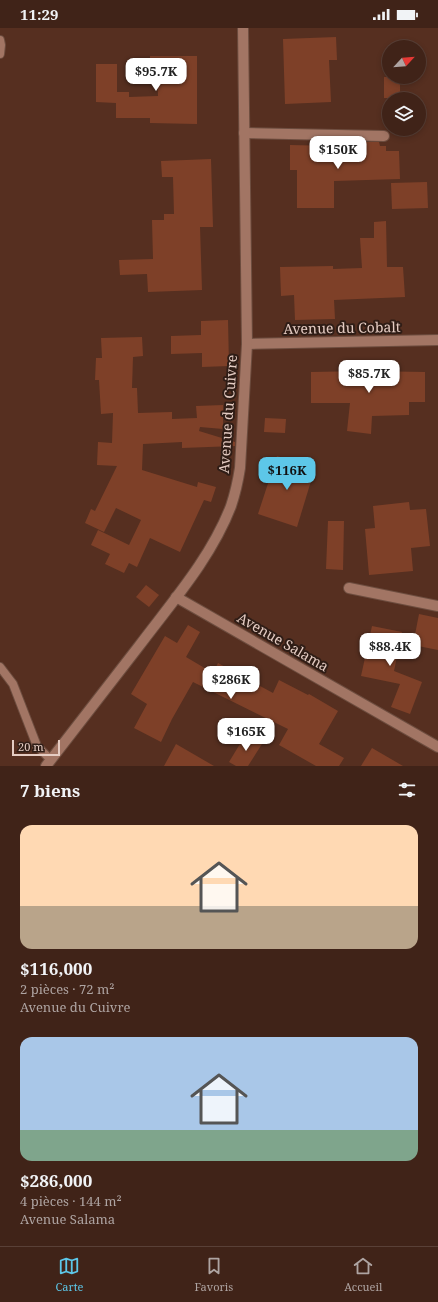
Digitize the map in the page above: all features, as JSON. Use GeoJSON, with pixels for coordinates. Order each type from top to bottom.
{"type":"FeatureCollection","features":[{"type":"Feature","properties":{"kind":"street","name":"Avenue du Cuivre"},"geometry":{"type":"LineString","coordinates":[[49,763],[176,597],[211,545],[231,506],[237,487],[240,468],[247,344],[243,28]]}},
{"type":"Feature","properties":{"kind":"street"},"geometry":{"type":"LineString","coordinates":[[244,133],[382,136]]}},
{"type":"Feature","properties":{"kind":"street","name":"Avenue du Cobalt"},"geometry":{"type":"LineString","coordinates":[[247,344],[438,340]]}},
{"type":"Feature","properties":{"kind":"street"},"geometry":{"type":"LineString","coordinates":[[349,588],[438,606]]}},
{"type":"Feature","properties":{"kind":"street","name":"Avenue Salama"},"geometry":{"type":"LineString","coordinates":[[176,597],[438,747]]}},
{"type":"Feature","properties":{"kind":"lane"},"geometry":{"type":"LineString","coordinates":[[0,40],[0,54]]}},
{"type":"Feature","properties":{"kind":"lane"},"geometry":{"type":"LineString","coordinates":[[0,667],[13,684],[37,746],[49,763]]}},
{"type":"Feature","properties":{"kind":"building"},"geometry":{"type":"Polygon","coordinates":[[[336,37],[337,60],[329,60],[331,102],[285,104],[283,39],[336,37]]]}},
{"type":"Feature","properties":{"kind":"building"},"geometry":{"type":"Polygon","coordinates":[[[150,56],[197,56],[197,124],[150,123],[150,118],[116,118],[116,103],[96,102],[96,64],[117,64],[117,92],[129,92],[129,97],[158,96],[157,70],[150,70],[150,56]]]}},
{"type":"Feature","properties":{"kind":"building"},"geometry":{"type":"Polygon","coordinates":[[[384,84],[400,84],[400,92],[384,92],[384,84]]]}},
{"type":"Feature","properties":{"kind":"building"},"geometry":{"type":"Polygon","coordinates":[[[366,142],[379,142],[380,146],[386,146],[386,151],[399,151],[400,179],[334,181],[334,208],[297,208],[297,170],[290,170],[290,145],[334,146],[334,148],[366,147],[366,142]]]}},
{"type":"Feature","properties":{"kind":"building"},"geometry":{"type":"Polygon","coordinates":[[[211,159],[213,227],[200,227],[202,290],[148,292],[147,274],[120,275],[119,260],[153,259],[152,220],[164,220],[164,214],[174,214],[173,177],[162,177],[161,161],[211,159]]]}},
{"type":"Feature","properties":{"kind":"building"},"geometry":{"type":"Polygon","coordinates":[[[427,182],[428,208],[392,209],[391,183],[427,182]]]}},
{"type":"Feature","properties":{"kind":"building"},"geometry":{"type":"Polygon","coordinates":[[[386,221],[387,267],[403,267],[405,297],[334,300],[335,319],[295,320],[294,295],[281,296],[280,267],[333,266],[333,269],[362,268],[360,238],[374,238],[374,222],[386,221]]]}},
{"type":"Feature","properties":{"kind":"building"},"geometry":{"type":"Polygon","coordinates":[[[228,320],[229,366],[202,367],[202,353],[171,354],[171,336],[201,335],[201,321],[228,320]]]}},
{"type":"Feature","properties":{"kind":"building"},"geometry":{"type":"Polygon","coordinates":[[[142,337],[143,356],[133,357],[132,388],[137,388],[138,413],[172,412],[172,419],[197,418],[196,406],[223,405],[223,429],[200,427],[199,431],[235,442],[235,446],[182,448],[182,442],[143,444],[142,470],[197,487],[198,482],[216,487],[211,502],[204,500],[180,552],[150,538],[137,567],[129,563],[124,573],[105,564],[110,554],[91,545],[98,530],[129,545],[141,520],[116,508],[104,532],[85,523],[91,509],[95,511],[117,466],[97,465],[98,442],[112,443],[113,413],[101,414],[99,380],[95,380],[96,358],[102,358],[101,338],[142,337]]]}},
{"type":"Feature","properties":{"kind":"building"},"geometry":{"type":"Polygon","coordinates":[[[311,372],[425,372],[425,402],[409,402],[409,415],[372,416],[371,434],[347,431],[350,403],[311,403],[311,372]]]}},
{"type":"Feature","properties":{"kind":"building"},"geometry":{"type":"Polygon","coordinates":[[[265,418],[286,419],[285,433],[264,432],[265,418]]]}},
{"type":"Feature","properties":{"kind":"building"},"geometry":{"type":"Polygon","coordinates":[[[277,456],[315,468],[297,527],[258,514],[277,456]]]}},
{"type":"Feature","properties":{"kind":"building"},"geometry":{"type":"Polygon","coordinates":[[[409,502],[410,510],[426,509],[430,546],[411,548],[413,571],[369,575],[365,529],[375,528],[373,506],[409,502]]]}},
{"type":"Feature","properties":{"kind":"building"},"geometry":{"type":"Polygon","coordinates":[[[328,521],[344,521],[343,570],[326,569],[328,521]]]}},
{"type":"Feature","properties":{"kind":"building"},"geometry":{"type":"Polygon","coordinates":[[[146,585],[159,595],[149,607],[136,597],[146,585]]]}},
{"type":"Feature","properties":{"kind":"building"},"geometry":{"type":"Polygon","coordinates":[[[419,614],[438,618],[438,650],[413,645],[419,614]]]}},
{"type":"Feature","properties":{"kind":"building"},"geometry":{"type":"Polygon","coordinates":[[[188,625],[200,632],[186,657],[213,673],[218,663],[273,693],[279,680],[308,695],[309,694],[338,711],[319,744],[344,758],[339,766],[316,766],[279,745],[288,729],[193,682],[161,742],[134,728],[147,704],[131,694],[165,636],[177,643],[188,625]]]}},
{"type":"Feature","properties":{"kind":"building"},"geometry":{"type":"Polygon","coordinates":[[[372,626],[402,632],[394,671],[422,682],[410,714],[391,707],[400,684],[361,676],[372,626]]]}},
{"type":"Feature","properties":{"kind":"building"},"geometry":{"type":"Polygon","coordinates":[[[246,734],[262,744],[248,766],[236,766],[229,762],[246,734]]]}},
{"type":"Feature","properties":{"kind":"building"},"geometry":{"type":"Polygon","coordinates":[[[176,744],[214,766],[164,766],[176,744]]]}},
{"type":"Feature","properties":{"kind":"building"},"geometry":{"type":"Polygon","coordinates":[[[372,748],[403,766],[361,766],[372,748]]]}}]}
